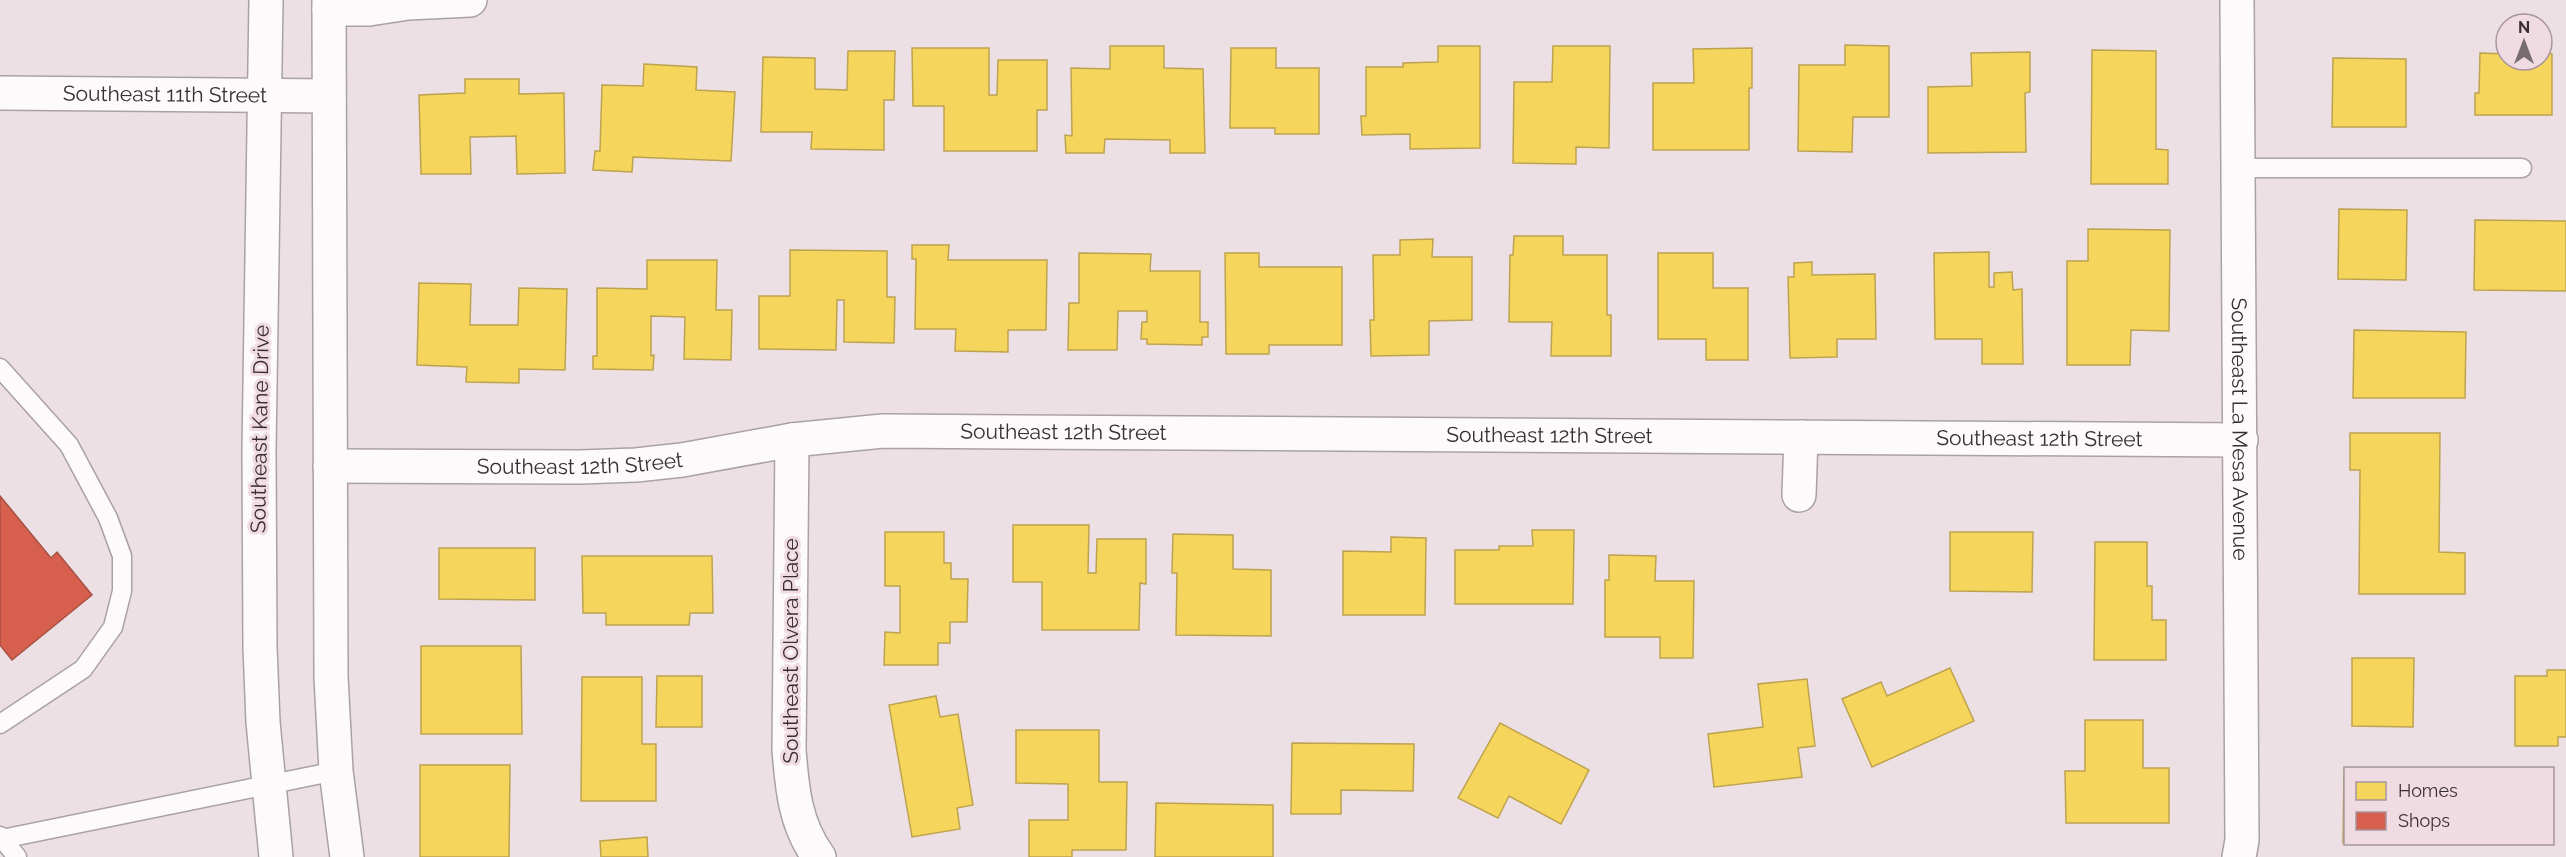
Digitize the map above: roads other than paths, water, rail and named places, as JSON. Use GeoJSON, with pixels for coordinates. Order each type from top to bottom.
{"type":"FeatureCollection","features":[{"type":"Feature","properties":{"kind":"street","name":"Southeast Kane Drive"},"geometry":{"type":"LineString","coordinates":[[266,0],[259,462],[260,658],[268,784],[276,857]]}},
{"type":"Feature","properties":{"kind":"street"},"geometry":{"type":"LineString","coordinates":[[347,857],[336,771],[331,677],[329,4],[369,9],[408,3],[470,0]]}},
{"type":"Feature","properties":{"kind":"street","name":"Southeast La Mesa Avenue"},"geometry":{"type":"LineString","coordinates":[[2237,0],[2242,840],[2239,857]]}},
{"type":"Feature","properties":{"kind":"street","name":"Southeast 11th Street"},"geometry":{"type":"LineString","coordinates":[[0,93],[329,96]]}},
{"type":"Feature","properties":{"kind":"street","name":"Southeast 12th Street"},"geometry":{"type":"LineString","coordinates":[[330,466],[580,468],[636,465],[682,460],[792,440],[883,431],[2241,440]]}},
{"type":"Feature","properties":{"kind":"street"},"geometry":{"type":"LineString","coordinates":[[1799,495],[1801,437]]}},
{"type":"Feature","properties":{"kind":"street","name":"Southeast Olvera Place"},"geometry":{"type":"LineString","coordinates":[[792,440],[789,750],[793,800],[811,846],[819,857]]}},
{"type":"Feature","properties":{"kind":"lane"},"geometry":{"type":"LineString","coordinates":[[2239,168],[2522,168]]}},
{"type":"Feature","properties":{"kind":"lane"},"geometry":{"type":"LineString","coordinates":[[0,368],[69,445],[75,455],[108,518],[122,556],[122,591],[113,627],[83,669],[0,724]]}},
{"type":"Feature","properties":{"kind":"lane"},"geometry":{"type":"LineString","coordinates":[[16,857],[1,837],[336,771]]}}]}
